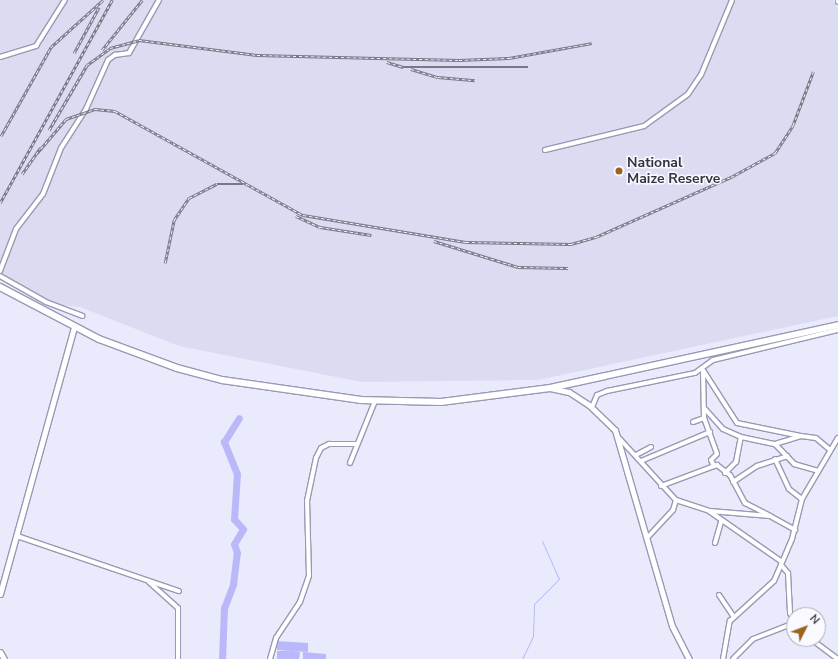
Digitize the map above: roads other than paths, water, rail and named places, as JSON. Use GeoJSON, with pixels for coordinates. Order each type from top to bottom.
{"type":"FeatureCollection","features":[{"type":"Feature","properties":{"kind":"highway"},"geometry":{"type":"LineString","coordinates":[[0,287],[74,327],[151,359],[222,380],[334,399],[375,401],[441,402],[550,388],[838,325]]}},
{"type":"Feature","properties":{"kind":"street"},"geometry":{"type":"LineString","coordinates":[[0,57],[36,46],[65,0]]}},
{"type":"Feature","properties":{"kind":"street"},"geometry":{"type":"LineString","coordinates":[[0,271],[16,229],[43,194],[61,148],[86,109],[108,60],[115,55],[130,53],[159,0]]}},
{"type":"Feature","properties":{"kind":"street"},"geometry":{"type":"LineString","coordinates":[[544,150],[644,126],[688,94],[700,75],[732,0]]}},
{"type":"Feature","properties":{"kind":"street"},"geometry":{"type":"LineString","coordinates":[[0,276],[46,302],[82,316]]}},
{"type":"Feature","properties":{"kind":"street"},"geometry":{"type":"LineString","coordinates":[[0,594],[74,327]]}},
{"type":"Feature","properties":{"kind":"street"},"geometry":{"type":"LineString","coordinates":[[592,407],[597,395],[607,391],[695,373],[705,364],[838,330]]}},
{"type":"Feature","properties":{"kind":"street"},"geometry":{"type":"LineString","coordinates":[[709,354],[703,370],[704,418],[717,454],[711,460],[714,466]]}},
{"type":"Feature","properties":{"kind":"street"},"geometry":{"type":"LineString","coordinates":[[703,370],[737,423],[816,438],[829,449]]}},
{"type":"Feature","properties":{"kind":"street"},"geometry":{"type":"LineString","coordinates":[[550,388],[569,392],[592,407],[636,455],[661,486],[676,500],[709,511],[770,516]]}},
{"type":"Feature","properties":{"kind":"street"},"geometry":{"type":"LineString","coordinates":[[350,463],[375,401]]}},
{"type":"Feature","properties":{"kind":"street"},"geometry":{"type":"LineString","coordinates":[[705,409],[723,429],[741,437],[775,444],[801,436]]}},
{"type":"Feature","properties":{"kind":"street"},"geometry":{"type":"LineString","coordinates":[[693,422],[704,418]]}},
{"type":"Feature","properties":{"kind":"street"},"geometry":{"type":"LineString","coordinates":[[641,461],[710,432]]}},
{"type":"Feature","properties":{"kind":"street"},"geometry":{"type":"LineString","coordinates":[[618,437],[672,626],[689,659]]}},
{"type":"Feature","properties":{"kind":"street"},"geometry":{"type":"LineString","coordinates":[[726,473],[736,462],[741,437]]}},
{"type":"Feature","properties":{"kind":"street"},"geometry":{"type":"LineString","coordinates":[[723,659],[727,630],[733,616],[768,588],[782,564],[795,530],[802,499],[829,449],[838,438]]}},
{"type":"Feature","properties":{"kind":"street"},"geometry":{"type":"LineString","coordinates":[[270,659],[276,638],[300,602],[309,576],[307,502],[316,458],[321,448],[329,444],[357,444]]}},
{"type":"Feature","properties":{"kind":"street"},"geometry":{"type":"LineString","coordinates":[[775,444],[794,464],[818,471]]}},
{"type":"Feature","properties":{"kind":"street"},"geometry":{"type":"LineString","coordinates":[[636,455],[651,447]]}},
{"type":"Feature","properties":{"kind":"street"},"geometry":{"type":"LineString","coordinates":[[733,482],[757,466],[787,456]]}},
{"type":"Feature","properties":{"kind":"street"},"geometry":{"type":"LineString","coordinates":[[775,460],[789,489],[802,499]]}},
{"type":"Feature","properties":{"kind":"street"},"geometry":{"type":"LineString","coordinates":[[661,486],[717,465],[733,482],[745,503],[795,530]]}},
{"type":"Feature","properties":{"kind":"street"},"geometry":{"type":"LineString","coordinates":[[647,538],[673,510],[676,500]]}},
{"type":"Feature","properties":{"kind":"street"},"geometry":{"type":"LineString","coordinates":[[709,511],[721,522],[782,564],[788,573],[790,607]]}},
{"type":"Feature","properties":{"kind":"street"},"geometry":{"type":"LineString","coordinates":[[715,543],[721,522]]}},
{"type":"Feature","properties":{"kind":"street"},"geometry":{"type":"LineString","coordinates":[[17,536],[179,591]]}},
{"type":"Feature","properties":{"kind":"street"},"geometry":{"type":"LineString","coordinates":[[148,580],[178,608],[178,659]]}},
{"type":"Feature","properties":{"kind":"street"},"geometry":{"type":"LineString","coordinates":[[719,595],[733,616]]}},
{"type":"Feature","properties":{"kind":"street"},"geometry":{"type":"LineString","coordinates":[[733,659],[753,639],[786,625]]}},
{"type":"Feature","properties":{"kind":"street"},"geometry":{"type":"LineString","coordinates":[[822,647],[838,659]]}},
{"type":"Feature","properties":{"kind":"street"},"geometry":{"type":"LineString","coordinates":[[0,652],[4,659]]}},
{"type":"Feature","properties":{"kind":"water"},"geometry":{"type":"Polygon","coordinates":[[[277,641],[308,643],[308,652],[292,651],[300,652],[299,659],[277,659],[277,651],[291,651],[277,650],[277,641]]]}},
{"type":"Feature","properties":{"kind":"water"},"geometry":{"type":"Polygon","coordinates":[[[303,652],[326,654],[326,659],[303,659],[303,652]]]}},
{"type":"Feature","properties":{"kind":"waterway"},"geometry":{"type":"LineString","coordinates":[[222,659],[224,608],[233,584],[237,553],[234,544],[243,529],[234,519],[237,474],[224,442],[239,418]]}},
{"type":"Feature","properties":{"kind":"waterway"},"geometry":{"type":"LineString","coordinates":[[522,659],[533,636],[534,604],[559,579],[542,541]]}},
{"type":"Feature","properties":{"kind":"railway"},"geometry":{"type":"LineString","coordinates":[[1,136],[51,47],[103,0]]}},
{"type":"Feature","properties":{"kind":"railway"},"geometry":{"type":"LineString","coordinates":[[0,203],[112,0]]}},
{"type":"Feature","properties":{"kind":"railway"},"geometry":{"type":"LineString","coordinates":[[102,50],[142,0]]}},
{"type":"Feature","properties":{"kind":"railway"},"geometry":{"type":"LineString","coordinates":[[74,53],[99,7]]}},
{"type":"Feature","properties":{"kind":"railway"},"geometry":{"type":"LineString","coordinates":[[49,130],[87,65],[110,48],[139,40],[257,55],[459,60],[509,58],[592,43]]}},
{"type":"Feature","properties":{"kind":"railway"},"geometry":{"type":"LineString","coordinates":[[387,62],[403,67],[528,67]]}},
{"type":"Feature","properties":{"kind":"railway"},"geometry":{"type":"LineString","coordinates":[[411,69],[438,77],[475,80]]}},
{"type":"Feature","properties":{"kind":"railway"},"geometry":{"type":"LineString","coordinates":[[37,153],[66,119],[95,109],[115,111],[303,215],[466,242],[571,244],[596,237],[731,177],[775,153],[793,125],[813,72]]}},
{"type":"Feature","properties":{"kind":"railway"},"geometry":{"type":"LineString","coordinates":[[22,174],[40,148]]}},
{"type":"Feature","properties":{"kind":"railway"},"geometry":{"type":"LineString","coordinates":[[165,263],[174,220],[189,198],[217,184],[243,184]]}},
{"type":"Feature","properties":{"kind":"railway"},"geometry":{"type":"LineString","coordinates":[[296,216],[320,227],[371,235]]}},
{"type":"Feature","properties":{"kind":"railway"},"geometry":{"type":"LineString","coordinates":[[434,241],[518,267],[568,268]]}},
{"type":"Feature","properties":{"kind":"place","name":"National Maize Reserve"},"geometry":{"type":"Point","coordinates":[619,171]}}]}
